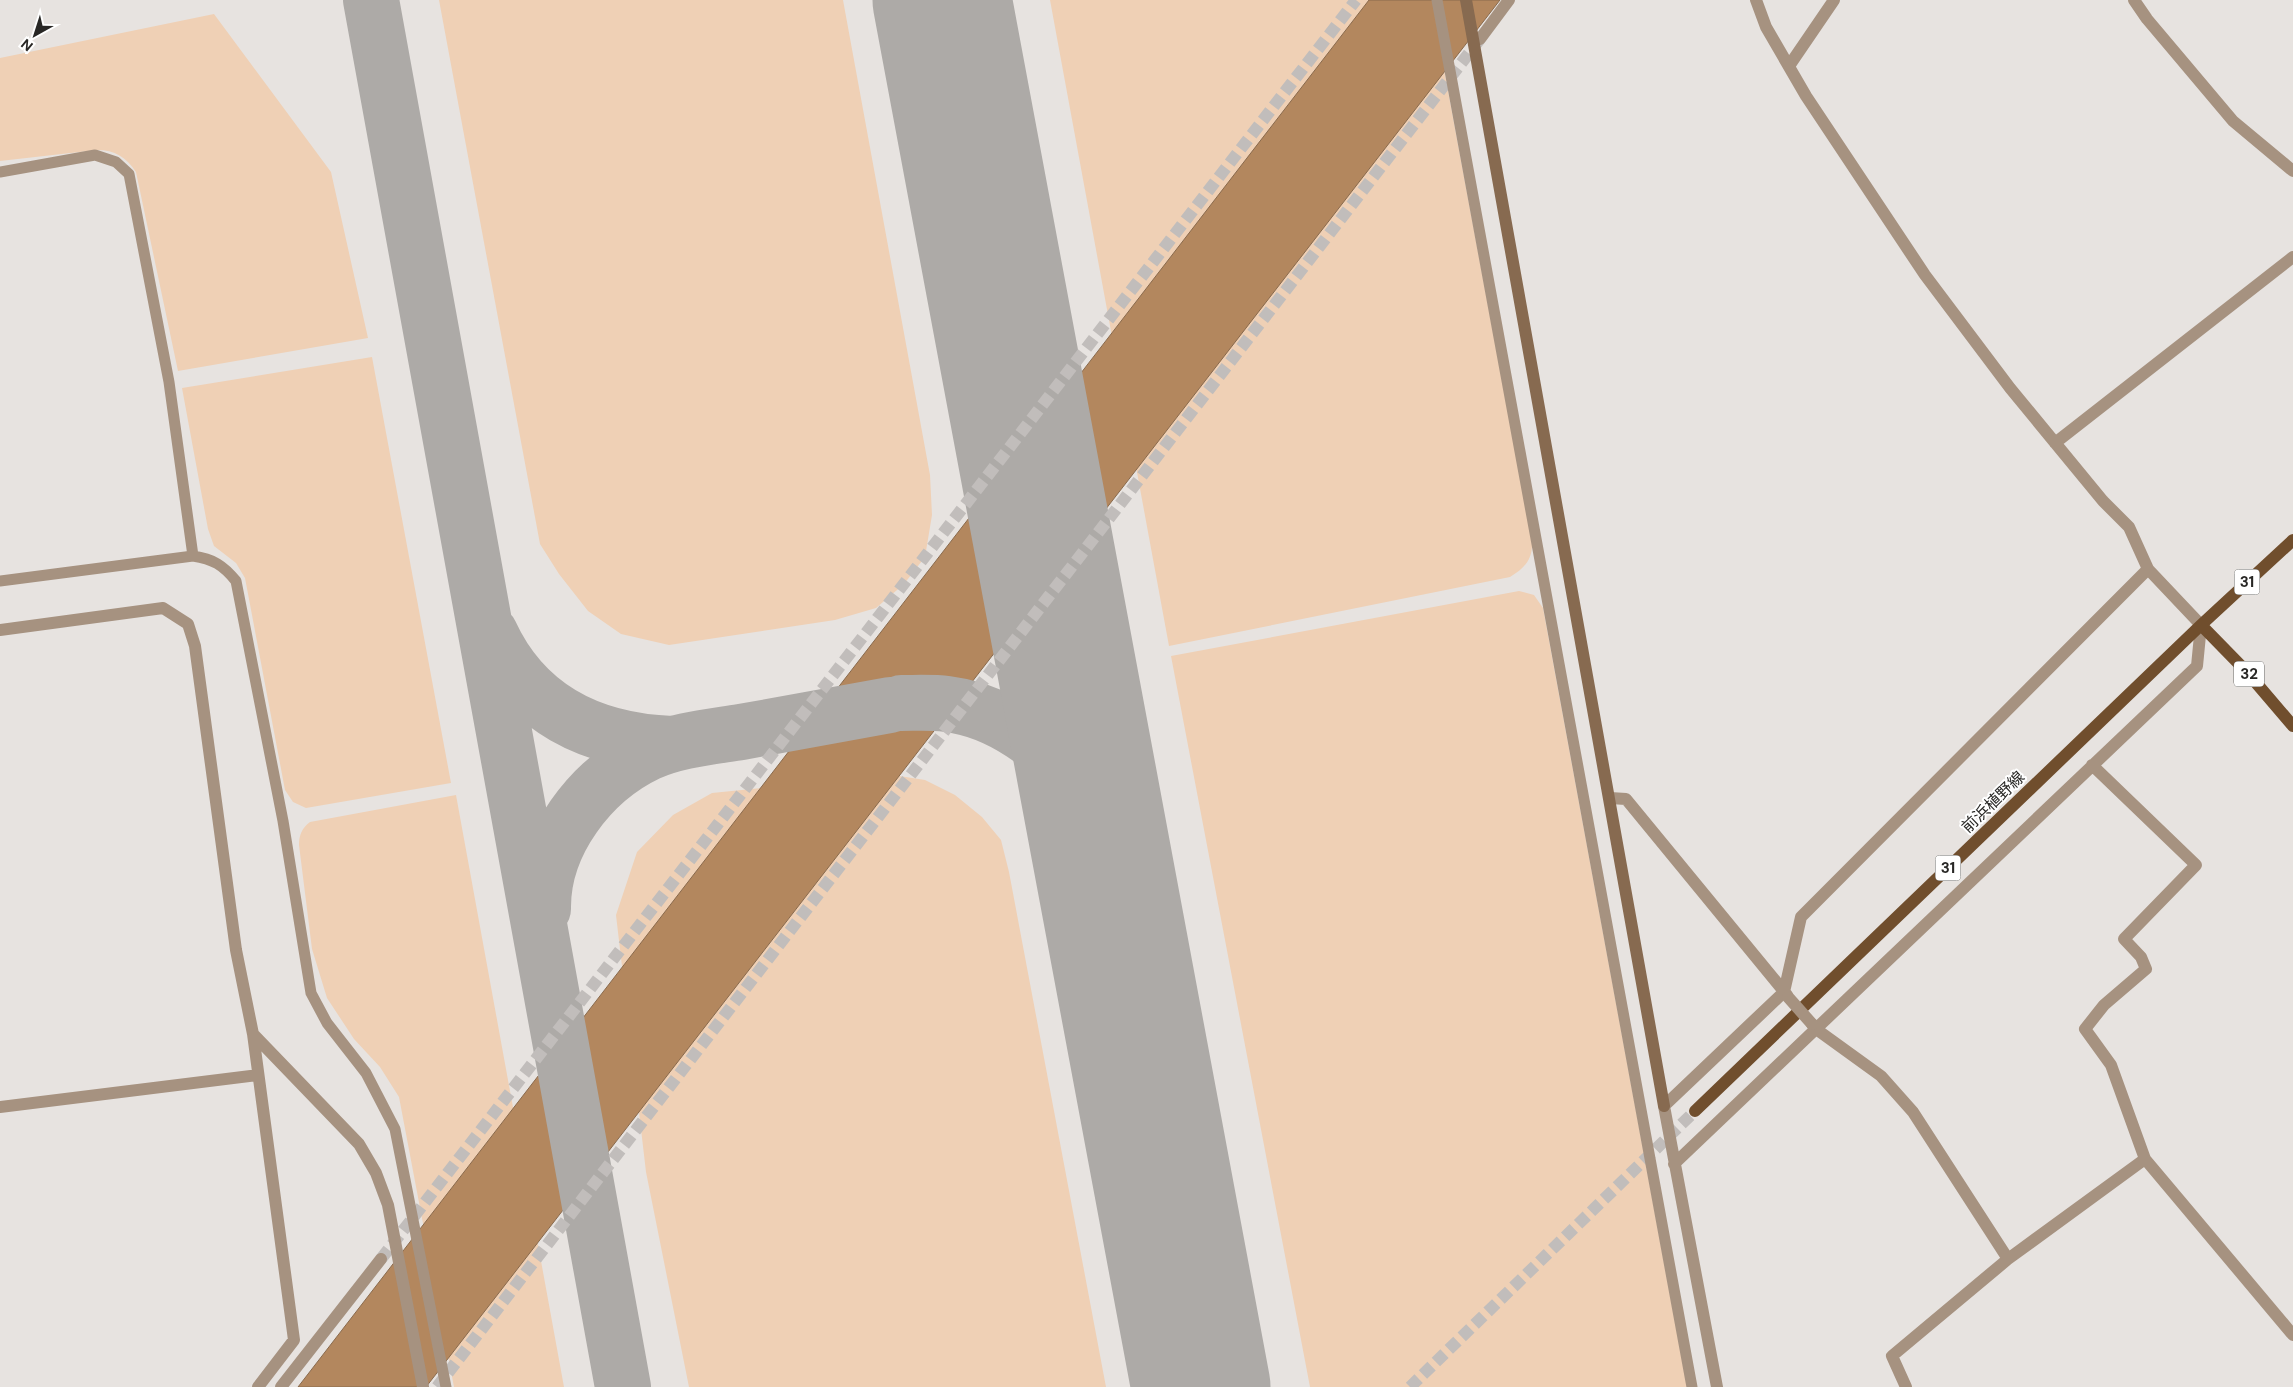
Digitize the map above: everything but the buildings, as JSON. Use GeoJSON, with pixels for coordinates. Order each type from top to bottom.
{"type":"FeatureCollection","features":[{"type":"Feature","properties":{"kind":"main road","name":"前浜植野線"},"geometry":{"type":"LineString","coordinates":[[1695,1111],[2201,625],[2293,540]]}},
{"type":"Feature","properties":{"kind":"main road","name":"32"},"geometry":{"type":"LineString","coordinates":[[2201,625],[2246,671],[2293,726]]}},
{"type":"Feature","properties":{"kind":"street"},"geometry":{"type":"LineString","coordinates":[[1466,0],[1674,1164],[1717,1387]]}},
{"type":"Feature","properties":{"kind":"street"},"geometry":{"type":"LineString","coordinates":[[1480,39],[1509,0]]}},
{"type":"Feature","properties":{"kind":"street"},"geometry":{"type":"LineString","coordinates":[[1674,1164],[1814,1026],[2197,666],[2201,625],[2148,569],[2128,527],[2102,501],[2010,388],[1925,275],[1846,158],[1789,66],[1766,27],[1756,0]]}},
{"type":"Feature","properties":{"kind":"street"},"geometry":{"type":"LineString","coordinates":[[1789,66],[1834,0]]}},
{"type":"Feature","properties":{"kind":"street"},"geometry":{"type":"LineString","coordinates":[[2134,0],[2147,19],[2233,121],[2293,171]]}},
{"type":"Feature","properties":{"kind":"street"},"geometry":{"type":"LineString","coordinates":[[2055,443],[2293,256]]}},
{"type":"Feature","properties":{"kind":"street"},"geometry":{"type":"LineString","coordinates":[[1664,1106],[1786,994],[1801,917],[2148,569]]}},
{"type":"Feature","properties":{"kind":"street"},"geometry":{"type":"LineString","coordinates":[[0,630],[163,608],[188,624],[195,646],[236,950],[253,1034],[294,1340],[258,1387]]}},
{"type":"Feature","properties":{"kind":"street"},"geometry":{"type":"LineString","coordinates":[[2092,765],[2196,865],[2124,939],[2141,958],[2146,969],[2104,1005],[2085,1029],[2111,1065],[2145,1159],[2293,1335]]}},
{"type":"Feature","properties":{"kind":"street"},"geometry":{"type":"LineString","coordinates":[[1610,798],[1626,799],[1814,1026],[1881,1076],[1913,1112],[2008,1259]]}},
{"type":"Feature","properties":{"kind":"street"},"geometry":{"type":"LineString","coordinates":[[253,1034],[359,1144],[376,1173],[388,1205],[423,1387]]}},
{"type":"Feature","properties":{"kind":"street"},"geometry":{"type":"LineString","coordinates":[[0,1107],[258,1075]]}},
{"type":"Feature","properties":{"kind":"street"},"geometry":{"type":"LineString","coordinates":[[1906,1387],[1892,1356],[2008,1259],[2145,1159]]}},
{"type":"Feature","properties":{"kind":"street"},"geometry":{"type":"LineString","coordinates":[[282,1387],[382,1259]]}},
{"type":"Feature","properties":{"kind":"lane"},"geometry":{"type":"LineString","coordinates":[[1437,0],[1692,1387]]}},
{"type":"Feature","properties":{"kind":"lane"},"geometry":{"type":"LineString","coordinates":[[0,172],[95,155],[116,162],[129,174],[169,382],[193,556]]}},
{"type":"Feature","properties":{"kind":"lane"},"geometry":{"type":"LineString","coordinates":[[0,581],[193,556],[213,559],[228,571],[236,581],[283,821],[311,993],[327,1023],[366,1072],[395,1129],[446,1387]]}},
{"type":"Feature","properties":{"kind":"shaded area"},"geometry":{"type":"Polygon","coordinates":[[[439,0],[843,0],[930,475],[932,515],[925,557],[904,584],[876,608],[835,620],[669,645],[621,634],[588,611],[559,574],[540,544],[439,0]]]}},
{"type":"Feature","properties":{"kind":"shaded area"},"geometry":{"type":"Polygon","coordinates":[[[1050,0],[1431,0],[1532,541],[1529,558],[1520,570],[1510,577],[1169,646],[1050,0]]]}},
{"type":"Feature","properties":{"kind":"shaded area"},"geometry":{"type":"Polygon","coordinates":[[[1369,0],[1500,0],[426,1387],[298,1387],[1369,0]]]}},
{"type":"Feature","properties":{"kind":"shaded area"},"geometry":{"type":"Polygon","coordinates":[[[214,14],[331,172],[368,338],[178,371],[136,172],[120,155],[103,150],[0,161],[0,58],[214,14]]]}},
{"type":"Feature","properties":{"kind":"shaded area"},"geometry":{"type":"Polygon","coordinates":[[[372,357],[451,783],[306,808],[293,802],[285,790],[245,578],[236,563],[214,546],[208,529],[182,388],[372,357]]]}},
{"type":"Feature","properties":{"kind":"shaded area"},"geometry":{"type":"Polygon","coordinates":[[[1519,591],[1534,595],[1543,608],[1687,1387],[1310,1387],[1171,656],[1519,591]]]}},
{"type":"Feature","properties":{"kind":"shaded area"},"geometry":{"type":"Polygon","coordinates":[[[893,775],[925,780],[955,795],[982,817],[1001,840],[1009,872],[1106,1387],[689,1387],[646,1172],[616,915],[637,852],[673,815],[712,793],[893,775]]]}},
{"type":"Feature","properties":{"kind":"shaded area"},"geometry":{"type":"Polygon","coordinates":[[[456,795],[564,1387],[454,1387],[399,1097],[380,1067],[354,1039],[327,998],[312,949],[299,845],[303,829],[310,822],[456,795]]]}},
{"type":"Feature","properties":{"kind":"taxiway"},"geometry":{"type":"LineString","coordinates":[[371,0],[623,1387]]}},
{"type":"Feature","properties":{"kind":"taxiway"},"geometry":{"type":"LineString","coordinates":[[490,633],[505,659],[522,682],[542,701],[564,716],[588,728],[615,736],[672,744]]}},
{"type":"Feature","properties":{"kind":"taxiway"},"geometry":{"type":"LineString","coordinates":[[901,703],[941,703],[966,708],[1004,722],[1039,745],[1054,759],[1078,791],[1089,814],[1101,856]]}},
{"type":"Feature","properties":{"kind":"taxiway"},"geometry":{"type":"LineString","coordinates":[[543,909],[545,884],[551,861],[561,838],[574,816],[589,797],[607,779],[627,765],[648,753],[682,742],[890,705]]}},
{"type":"Feature","properties":{"kind":"runway"},"geometry":{"type":"LineString","coordinates":[[942,0],[1201,1387]]}},
{"type":"Feature","properties":{"kind":"tunnel"},"geometry":{"type":"LineString","coordinates":[[381,1259],[1356,0]]}},
{"type":"Feature","properties":{"kind":"tunnel"},"geometry":{"type":"LineString","coordinates":[[437,1387],[1480,39]]}},
{"type":"Feature","properties":{"kind":"tunnel"},"geometry":{"type":"LineString","coordinates":[[1410,1387],[1695,1111]]}}]}
